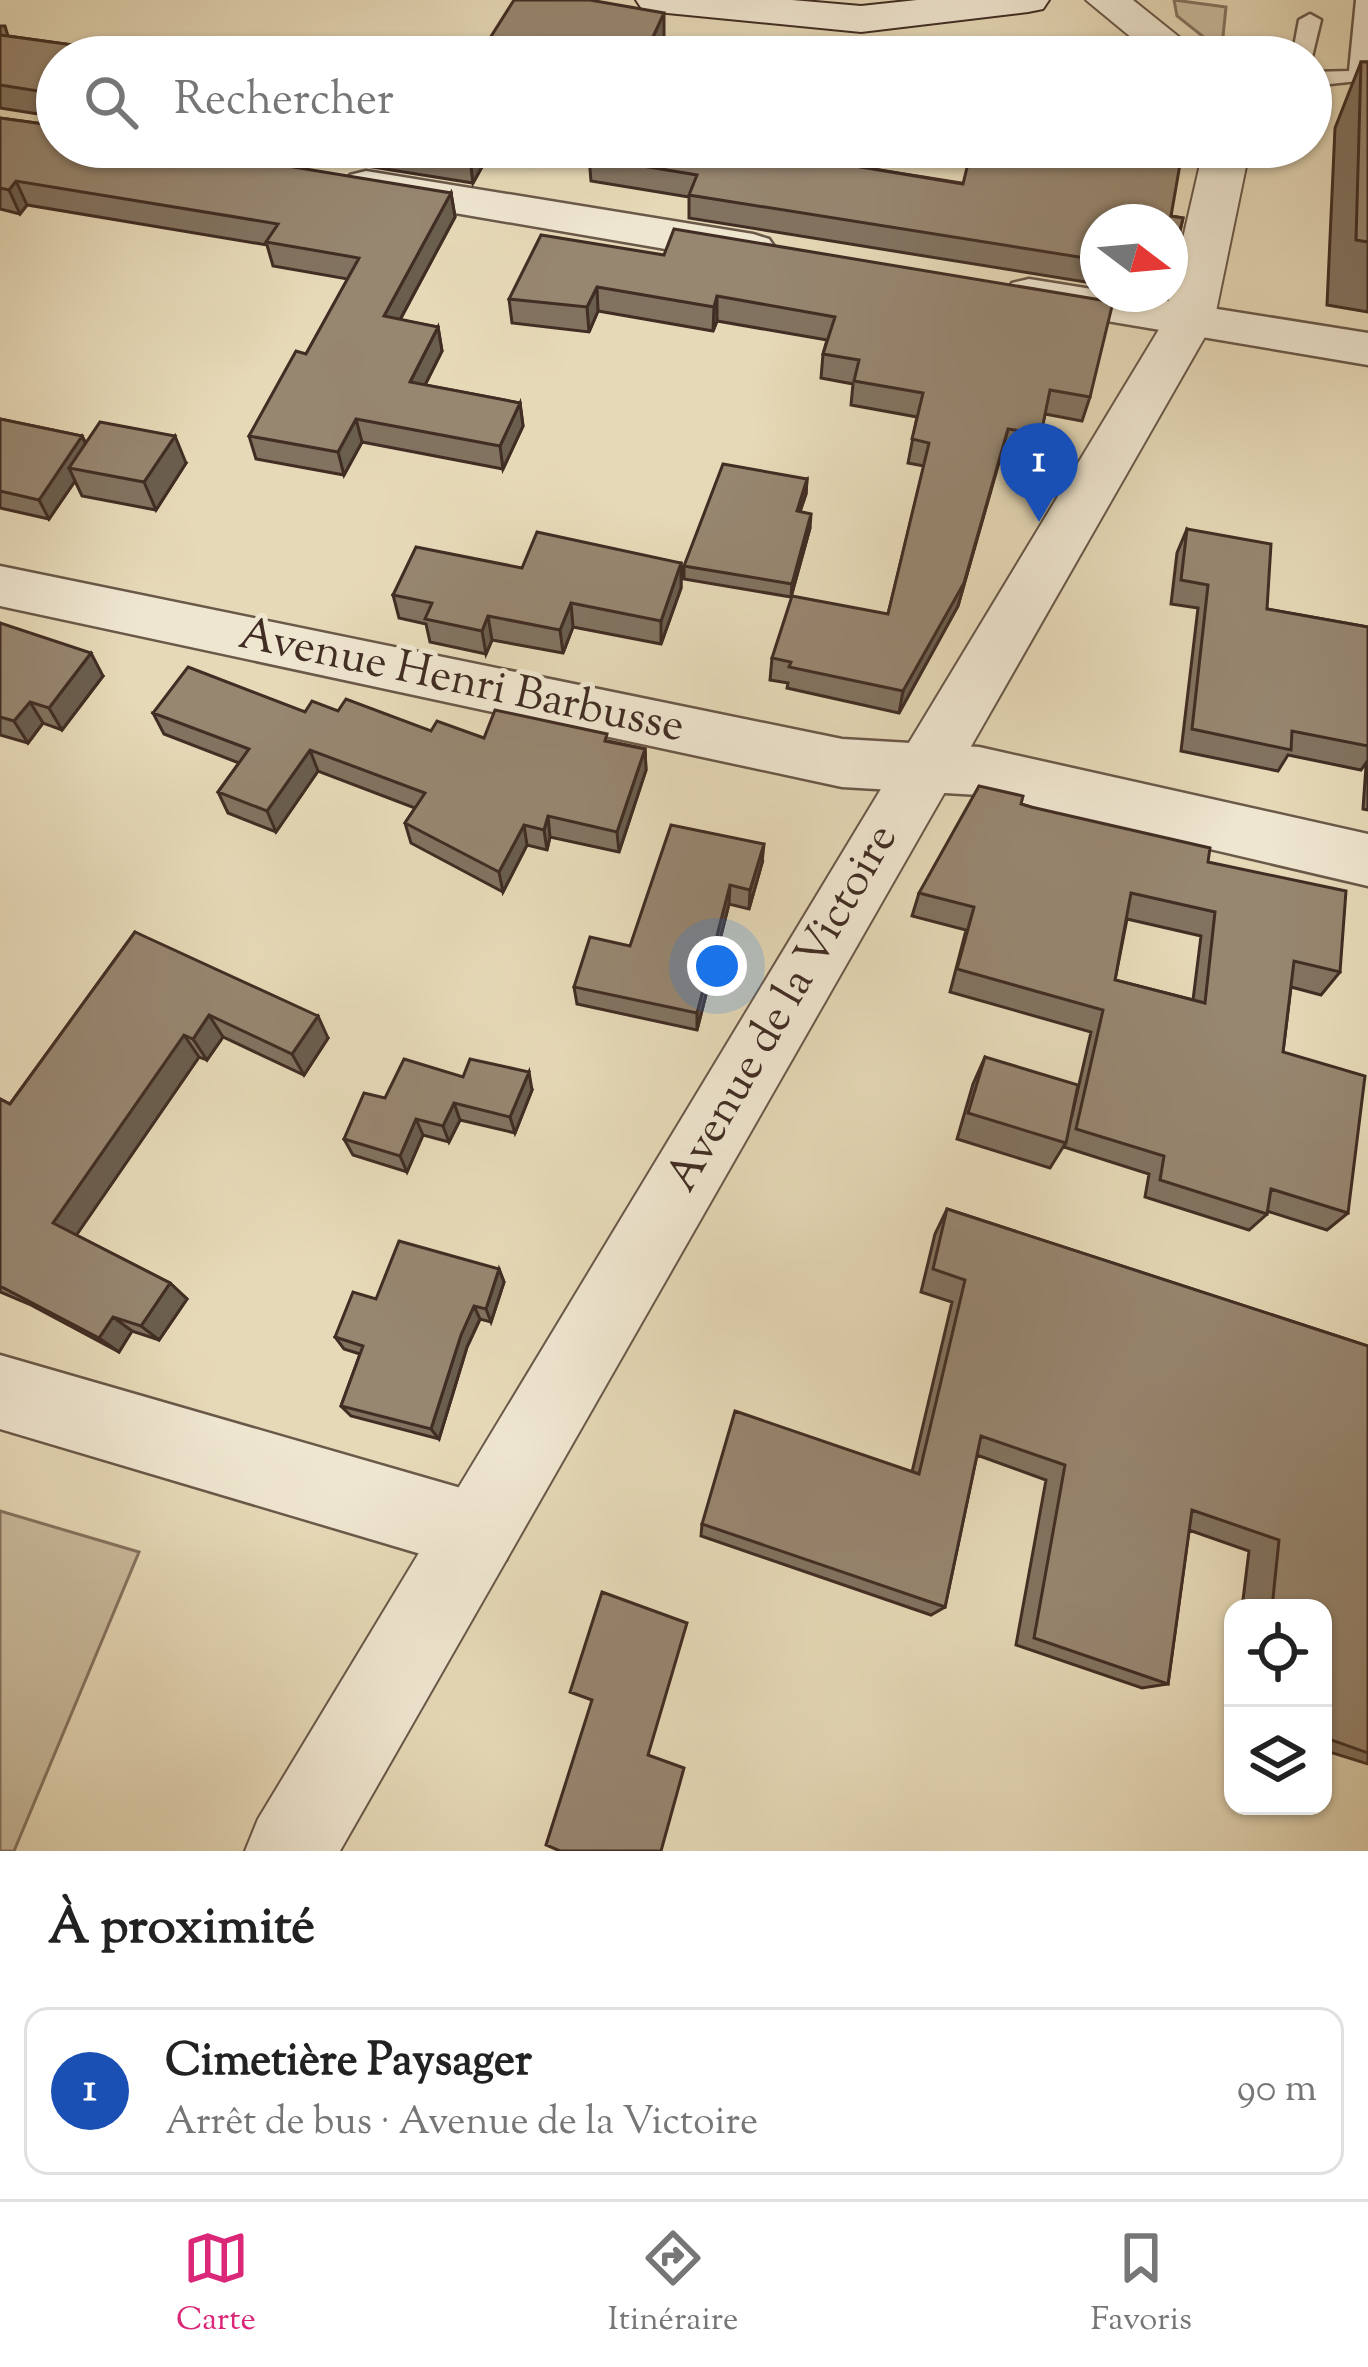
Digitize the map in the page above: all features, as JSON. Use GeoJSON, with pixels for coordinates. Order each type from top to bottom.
{"type":"FeatureCollection","features":[{"type":"Feature","properties":{"kind":"street"},"geometry":{"type":"LineString","coordinates":[[657,0],[861,19],[1028,0]]}},
{"type":"Feature","properties":{"kind":"street"},"geometry":{"type":"LineString","coordinates":[[1107,0],[1154,36]]}},
{"type":"Feature","properties":{"kind":"street","name":"Avenue de la Victoire"},"geometry":{"type":"LineString","coordinates":[[290,1851],[1189,321],[1223,168]]}},
{"type":"Feature","properties":{"kind":"street"},"geometry":{"type":"LineString","coordinates":[[328,178],[801,256]]}},
{"type":"Feature","properties":{"kind":"street"},"geometry":{"type":"LineString","coordinates":[[990,288],[1368,349]]}},
{"type":"Feature","properties":{"kind":"street","name":"Avenue Henri Barbusse"},"geometry":{"type":"LineString","coordinates":[[0,586],[842,763],[979,771],[1368,860]]}},
{"type":"Feature","properties":{"kind":"street"},"geometry":{"type":"LineString","coordinates":[[0,1392],[478,1532]]}},
{"type":"Feature","properties":{"kind":"lane"},"geometry":{"type":"LineString","coordinates":[[1332,78],[1359,77],[1366,0]]}},
{"type":"Feature","properties":{"kind":"shaded area"},"geometry":{"type":"Polygon","coordinates":[[[1174,0],[1226,7],[1223,36],[1202,36],[1177,16],[1174,0]]]}},
{"type":"Feature","properties":{"kind":"shaded area"},"geometry":{"type":"Polygon","coordinates":[[[0,1511],[139,1552],[14,1851],[0,1851],[0,1511]]]}},
{"type":"Feature","properties":{"kind":"building"},"geometry":{"type":"Polygon","coordinates":[[[514,0],[590,0],[664,13],[653,36],[491,36],[514,0]]]}},
{"type":"Feature","properties":{"kind":"building"},"geometry":{"type":"Polygon","coordinates":[[[0,35],[36,40],[36,91],[0,85],[0,35]]]}},
{"type":"Feature","properties":{"kind":"building"},"geometry":{"type":"Polygon","coordinates":[[[1361,62],[1368,62],[1368,242],[1356,240],[1361,62]]]}},
{"type":"Feature","properties":{"kind":"building"},"geometry":{"type":"Polygon","coordinates":[[[0,118],[36,123],[36,168],[299,168],[451,193],[384,316],[438,327],[410,382],[520,403],[500,446],[356,419],[338,452],[249,436],[296,351],[306,354],[359,258],[266,242],[278,224],[16,181],[9,190],[0,188],[0,118]]]}},
{"type":"Feature","properties":{"kind":"building"},"geometry":{"type":"Polygon","coordinates":[[[655,168],[867,168],[963,184],[967,168],[1179,168],[1173,204],[1080,204],[1080,257],[689,195],[697,175],[655,168]]]}},
{"type":"Feature","properties":{"kind":"building"},"geometry":{"type":"Polygon","coordinates":[[[674,229],[1080,297],[1080,312],[1111,312],[1090,397],[1050,390],[1041,434],[1008,429],[964,583],[903,691],[789,667],[791,662],[772,658],[792,596],[888,614],[929,443],[912,439],[923,393],[854,381],[859,360],[823,354],[835,317],[717,296],[714,307],[597,287],[587,307],[509,299],[541,235],[664,255],[674,229]]]}},
{"type":"Feature","properties":{"kind":"building"},"geometry":{"type":"Polygon","coordinates":[[[0,419],[82,436],[39,500],[0,491],[0,419]]]}},
{"type":"Feature","properties":{"kind":"building"},"geometry":{"type":"Polygon","coordinates":[[[100,422],[175,436],[144,482],[69,468],[100,422]]]}},
{"type":"Feature","properties":{"kind":"building"},"geometry":{"type":"Polygon","coordinates":[[[723,464],[807,479],[797,511],[811,514],[792,584],[684,566],[723,464]]]}},
{"type":"Feature","properties":{"kind":"building"},"geometry":{"type":"Polygon","coordinates":[[[1187,529],[1271,544],[1267,609],[1368,627],[1368,746],[1292,731],[1291,750],[1192,729],[1208,585],[1181,580],[1187,529]]]}},
{"type":"Feature","properties":{"kind":"building"},"geometry":{"type":"Polygon","coordinates":[[[537,532],[681,563],[661,621],[571,603],[560,630],[488,616],[482,631],[425,619],[432,603],[393,595],[416,547],[522,568],[537,532]]]}},
{"type":"Feature","properties":{"kind":"building"},"geometry":{"type":"Polygon","coordinates":[[[0,623],[91,653],[49,708],[30,702],[14,721],[0,717],[0,623]]]}},
{"type":"Feature","properties":{"kind":"building"},"geometry":{"type":"Polygon","coordinates":[[[188,667],[305,712],[312,701],[338,711],[346,699],[431,731],[437,721],[484,738],[495,710],[607,734],[605,741],[645,749],[617,832],[548,816],[544,830],[524,825],[499,872],[405,823],[425,793],[310,750],[267,811],[218,792],[249,749],[153,713],[188,667]]]}},
{"type":"Feature","properties":{"kind":"building"},"geometry":{"type":"Polygon","coordinates":[[[979,786],[1023,796],[1021,804],[1031,807],[1210,848],[1208,862],[1346,891],[1340,972],[1294,961],[1283,1052],[1365,1076],[1348,1213],[1271,1189],[1267,1214],[1160,1180],[1164,1156],[1076,1129],[1103,1010],[957,969],[974,907],[919,893],[979,786]],[[1131,893],[1115,980],[1205,1003],[1215,912],[1131,893]]]}},
{"type":"Feature","properties":{"kind":"building"},"geometry":{"type":"Polygon","coordinates":[[[671,825],[764,844],[750,890],[730,885],[697,1013],[574,987],[590,937],[630,946],[671,825]]]}},
{"type":"Feature","properties":{"kind":"building"},"geometry":{"type":"Polygon","coordinates":[[[135,932],[318,1016],[292,1054],[209,1015],[193,1039],[184,1035],[53,1223],[170,1283],[141,1326],[113,1317],[99,1338],[0,1286],[0,1099],[10,1104],[135,932]]]}},
{"type":"Feature","properties":{"kind":"building"},"geometry":{"type":"Polygon","coordinates":[[[985,1057],[1078,1085],[1066,1143],[968,1113],[985,1057]]]}},
{"type":"Feature","properties":{"kind":"building"},"geometry":{"type":"Polygon","coordinates":[[[404,1059],[463,1077],[470,1059],[529,1072],[510,1117],[454,1103],[443,1126],[416,1119],[400,1156],[344,1139],[364,1093],[385,1098],[404,1059]]]}},
{"type":"Feature","properties":{"kind":"building"},"geometry":{"type":"Polygon","coordinates":[[[947,1209],[1368,1346],[1368,1753],[1332,1740],[1332,1599],[1273,1599],[1279,1540],[1192,1510],[1168,1684],[1034,1638],[1065,1465],[981,1436],[945,1607],[702,1524],[735,1411],[919,1474],[965,1280],[933,1269],[947,1209]]]}},
{"type":"Feature","properties":{"kind":"building"},"geometry":{"type":"Polygon","coordinates":[[[399,1241],[499,1269],[486,1309],[474,1306],[461,1335],[431,1429],[341,1406],[363,1346],[335,1337],[353,1292],[376,1299],[399,1241]]]}},
{"type":"Feature","properties":{"kind":"building"},"geometry":{"type":"Polygon","coordinates":[[[602,1592],[687,1623],[648,1755],[684,1768],[661,1851],[560,1851],[546,1845],[592,1700],[570,1692],[602,1592]]]}},
{"type":"Feature","properties":{"kind":"place","name":"Cimetière Paysager"},"geometry":{"type":"Point","coordinates":[1039,522]}}]}
